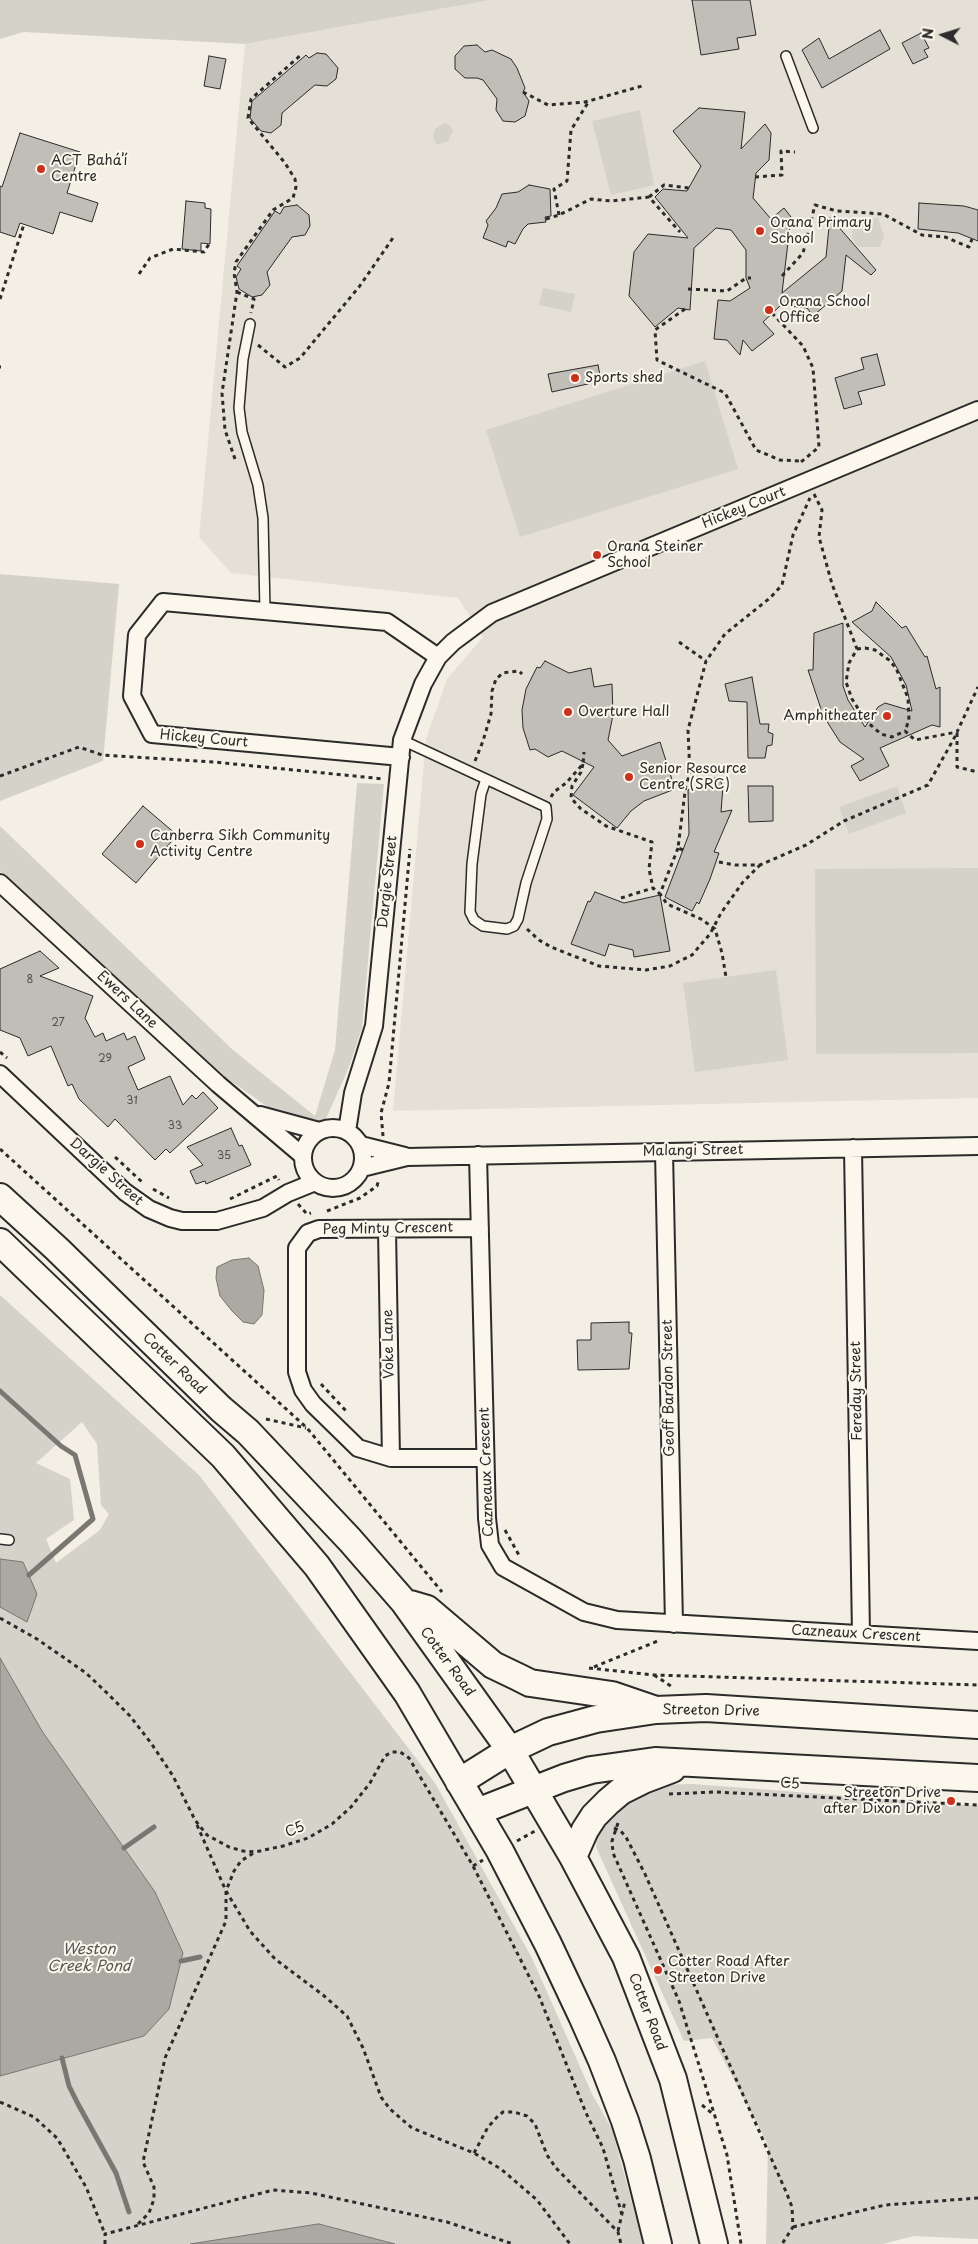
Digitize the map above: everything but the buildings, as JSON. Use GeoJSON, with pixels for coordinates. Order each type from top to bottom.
{"type":"FeatureCollection","features":[{"type":"Feature","properties":{"kind":"main road","name":"Cotter Road"},"geometry":{"type":"LineString","coordinates":[[0,1197],[57,1249],[221,1409],[248,1432],[350,1540],[404,1602],[510,1750],[573,1857],[626,1957],[673,2079],[714,2244]]}},
{"type":"Feature","properties":{"kind":"main road"},"geometry":{"type":"LineString","coordinates":[[0,1242],[223,1456],[317,1566],[407,1693],[500,1851],[548,1944],[602,2061],[637,2159],[658,2244]]}},
{"type":"Feature","properties":{"kind":"main road"},"geometry":{"type":"LineString","coordinates":[[404,1602],[427,1609],[456,1636],[493,1665],[530,1683],[612,1695],[656,1710]]}},
{"type":"Feature","properties":{"kind":"main road","name":"Streeton Drive"},"geometry":{"type":"LineString","coordinates":[[460,1782],[510,1750],[560,1728],[596,1719],[656,1710],[706,1708],[978,1725]]}},
{"type":"Feature","properties":{"kind":"main road"},"geometry":{"type":"LineString","coordinates":[[477,1812],[532,1790],[591,1770],[655,1761],[978,1778]]}},
{"type":"Feature","properties":{"kind":"main road"},"geometry":{"type":"LineString","coordinates":[[573,1857],[585,1830],[594,1816],[621,1791],[684,1764]]}},
{"type":"Feature","properties":{"kind":"street","name":"Hickey Court"},"geometry":{"type":"LineString","coordinates":[[438,657],[387,622],[163,602],[137,635],[132,696],[152,734],[402,749],[420,691],[438,657],[453,642],[492,613],[978,410]]}},
{"type":"Feature","properties":{"kind":"street","name":"Dargie Street"},"geometry":{"type":"LineString","coordinates":[[333,1130],[353,1093],[374,1026],[402,749]]}},
{"type":"Feature","properties":{"kind":"street","name":"Ewers Lane"},"geometry":{"type":"LineString","coordinates":[[0,883],[218,1084],[255,1114],[303,1160]]}},
{"type":"Feature","properties":{"kind":"street","name":"Dargie Street"},"geometry":{"type":"LineString","coordinates":[[0,1074],[125,1192],[149,1209],[170,1218],[182,1221],[216,1221],[263,1208],[288,1193],[315,1182]]}},
{"type":"Feature","properties":{"kind":"street","name":"Ewers Lane"},"geometry":{"type":"LineString","coordinates":[[255,1114],[333,1130]]}},
{"type":"Feature","properties":{"kind":"street"},"geometry":{"type":"LineString","coordinates":[[333,1130],[356,1137],[363,1153],[362,1168],[350,1183],[342,1187],[324,1187],[315,1182],[306,1172],[303,1160],[308,1142],[333,1130]]}},
{"type":"Feature","properties":{"kind":"street","name":"Malangi Street"},"geometry":{"type":"LineString","coordinates":[[361,1145],[382,1157]]}},
{"type":"Feature","properties":{"kind":"street","name":"Malangi Street"},"geometry":{"type":"LineString","coordinates":[[362,1168],[382,1157],[407,1156],[978,1146]]}},
{"type":"Feature","properties":{"kind":"street","name":"Fereday Street"},"geometry":{"type":"LineString","coordinates":[[853,1148],[861,1634]]}},
{"type":"Feature","properties":{"kind":"street","name":"Geoff Bardon Street"},"geometry":{"type":"LineString","coordinates":[[664,1152],[674,1624]]}},
{"type":"Feature","properties":{"kind":"street","name":"Cazneaux Crescent"},"geometry":{"type":"LineString","coordinates":[[478,1155],[486,1518],[490,1545],[503,1567],[584,1612],[617,1620],[978,1641]]}},
{"type":"Feature","properties":{"kind":"street","name":"Dargie Street"},"geometry":{"type":"LineString","coordinates":[[288,1193],[303,1160]]}},
{"type":"Feature","properties":{"kind":"street","name":"Peg Minty Crescent"},"geometry":{"type":"LineString","coordinates":[[480,1228],[319,1229],[308,1233],[297,1248],[299,1381],[313,1404],[358,1448],[391,1458],[485,1458]]}},
{"type":"Feature","properties":{"kind":"street","name":"Voke Lane"},"geometry":{"type":"LineString","coordinates":[[387,1230],[391,1458]]}},
{"type":"Feature","properties":{"kind":"lane"},"geometry":{"type":"LineString","coordinates":[[786,56],[813,128]]}},
{"type":"Feature","properties":{"kind":"lane"},"geometry":{"type":"LineString","coordinates":[[250,324],[243,359],[239,408],[242,432],[258,485],[263,518],[265,611]]}},
{"type":"Feature","properties":{"kind":"lane"},"geometry":{"type":"LineString","coordinates":[[402,749],[470,772],[486,779],[546,807],[546,819],[526,883],[518,919],[514,926],[507,929],[483,926],[474,920],[470,912],[472,872],[482,794],[486,779]]}},
{"type":"Feature","properties":{"kind":"path"},"geometry":{"type":"LineString","coordinates":[[232,316],[237,292],[234,273],[236,262],[273,210],[293,198],[296,187],[295,179],[285,163],[248,118],[251,99],[302,54]]}},
{"type":"Feature","properties":{"kind":"path"},"geometry":{"type":"LineString","coordinates":[[523,92],[548,105],[589,101],[642,86]]}},
{"type":"Feature","properties":{"kind":"path"},"geometry":{"type":"LineString","coordinates":[[559,216],[554,189],[567,181],[572,130],[589,101]]}},
{"type":"Feature","properties":{"kind":"path"},"geometry":{"type":"LineString","coordinates":[[755,177],[782,175],[780,151],[795,152]]}},
{"type":"Feature","properties":{"kind":"path"},"geometry":{"type":"LineString","coordinates":[[546,219],[559,216],[591,199],[612,201],[648,197],[664,185],[689,188]]}},
{"type":"Feature","properties":{"kind":"path"},"geometry":{"type":"LineString","coordinates":[[648,197],[680,232]]}},
{"type":"Feature","properties":{"kind":"path"},"geometry":{"type":"LineString","coordinates":[[782,276],[803,253],[815,205],[836,211],[883,214],[922,235],[945,237],[969,247],[972,239]]}},
{"type":"Feature","properties":{"kind":"path"},"geometry":{"type":"LineString","coordinates":[[0,299],[24,224]]}},
{"type":"Feature","properties":{"kind":"path"},"geometry":{"type":"LineString","coordinates":[[237,292],[254,299],[250,324],[257,343],[285,367],[300,358],[359,287],[395,235]]}},
{"type":"Feature","properties":{"kind":"path"},"geometry":{"type":"LineString","coordinates":[[139,274],[150,258],[173,249],[204,252],[208,244]]}},
{"type":"Feature","properties":{"kind":"path"},"geometry":{"type":"LineString","coordinates":[[688,289],[727,291],[746,278],[751,278]]}},
{"type":"Feature","properties":{"kind":"path"},"geometry":{"type":"LineString","coordinates":[[686,309],[656,330],[656,360],[726,393],[756,450],[780,460],[801,461],[819,447],[813,368],[803,346],[772,313]]}},
{"type":"Feature","properties":{"kind":"path"},"geometry":{"type":"LineString","coordinates":[[801,461],[803,467]]}},
{"type":"Feature","properties":{"kind":"path"},"geometry":{"type":"LineString","coordinates":[[660,894],[678,848],[686,784],[691,766],[688,730],[706,661],[725,634],[770,598],[782,585],[793,535],[813,492],[822,510],[819,537],[832,584],[857,649]]}},
{"type":"Feature","properties":{"kind":"path"},"geometry":{"type":"LineString","coordinates":[[679,642],[706,661]]}},
{"type":"Feature","properties":{"kind":"path"},"geometry":{"type":"LineString","coordinates":[[857,649],[875,650],[889,660],[896,668],[908,698],[909,720],[905,731],[892,737],[886,736],[866,721],[860,713],[846,682],[849,663],[857,649]]}},
{"type":"Feature","properties":{"kind":"path"},"geometry":{"type":"LineString","coordinates":[[470,772],[483,741],[491,714],[492,691],[496,679],[503,673],[519,671],[522,674]]}},
{"type":"Feature","properties":{"kind":"path"},"geometry":{"type":"LineString","coordinates":[[518,919],[539,940],[599,966],[633,970],[670,966],[683,961],[692,955],[710,934],[743,882],[760,865],[806,845],[844,821],[928,784],[957,732],[978,687]]}},
{"type":"Feature","properties":{"kind":"path"},"geometry":{"type":"LineString","coordinates":[[905,731],[914,740],[957,732]]}},
{"type":"Feature","properties":{"kind":"path"},"geometry":{"type":"LineString","coordinates":[[957,732],[957,768],[978,772]]}},
{"type":"Feature","properties":{"kind":"path"},"geometry":{"type":"LineString","coordinates":[[0,776],[79,747],[102,754],[214,762],[398,780]]}},
{"type":"Feature","properties":{"kind":"path"},"geometry":{"type":"LineString","coordinates":[[584,752],[581,772],[572,786],[571,798],[592,818],[652,842],[649,868],[653,888],[667,904],[701,919],[715,929],[726,977]]}},
{"type":"Feature","properties":{"kind":"path"},"geometry":{"type":"LineString","coordinates":[[546,807],[554,792],[566,783],[583,764]]}},
{"type":"Feature","properties":{"kind":"path"},"geometry":{"type":"LineString","coordinates":[[674,785],[686,784]]}},
{"type":"Feature","properties":{"kind":"path"},"geometry":{"type":"LineString","coordinates":[[226,1201],[276,1176],[288,1193],[308,1214],[328,1211],[360,1198],[376,1186],[381,1176],[381,1113],[389,1083],[410,847]]}},
{"type":"Feature","properties":{"kind":"path"},"geometry":{"type":"LineString","coordinates":[[678,848],[683,850]]}},
{"type":"Feature","properties":{"kind":"path"},"geometry":{"type":"LineString","coordinates":[[719,862],[735,865],[760,865]]}},
{"type":"Feature","properties":{"kind":"path"},"geometry":{"type":"LineString","coordinates":[[620,898],[653,888]]}},
{"type":"Feature","properties":{"kind":"path"},"geometry":{"type":"LineString","coordinates":[[0,1052],[7,1059]]}},
{"type":"Feature","properties":{"kind":"path"},"geometry":{"type":"LineString","coordinates":[[0,1149],[307,1428]]}},
{"type":"Feature","properties":{"kind":"path"},"geometry":{"type":"LineString","coordinates":[[110,1153],[147,1186],[171,1199]]}},
{"type":"Feature","properties":{"kind":"path"},"geometry":{"type":"LineString","coordinates":[[312,1213],[312,1232]]}},
{"type":"Feature","properties":{"kind":"path"},"geometry":{"type":"LineString","coordinates":[[315,1378],[349,1414]]}},
{"type":"Feature","properties":{"kind":"path"},"geometry":{"type":"LineString","coordinates":[[505,1529],[520,1557],[528,1562]]}},
{"type":"Feature","properties":{"kind":"path","name":"C5"},"geometry":{"type":"LineString","coordinates":[[0,1618],[37,1639],[86,1673],[130,1716],[173,1776],[195,1820],[208,1835],[221,1844],[242,1851],[255,1852],[308,1838],[332,1824],[351,1807],[370,1783],[385,1756],[392,1752],[400,1752],[410,1758],[473,1866],[539,1996],[586,2113],[603,2148],[622,2215],[618,2232]]}},
{"type":"Feature","properties":{"kind":"path"},"geometry":{"type":"LineString","coordinates":[[592,1668],[660,1639]]}},
{"type":"Feature","properties":{"kind":"path","name":"C5"},"geometry":{"type":"LineString","coordinates":[[660,1795],[715,1792],[978,1805]]}},
{"type":"Feature","properties":{"kind":"path"},"geometry":{"type":"LineString","coordinates":[[623,1816],[615,1829],[612,1841],[615,1859],[641,1911],[679,2001],[727,2155],[741,2244]]}},
{"type":"Feature","properties":{"kind":"path"},"geometry":{"type":"LineString","coordinates":[[195,1820],[226,1891],[250,1931],[275,1959],[323,1995],[347,2016],[363,2048],[381,2097],[390,2109],[412,2128],[474,2153],[501,2169],[537,2200],[570,2244]]}},
{"type":"Feature","properties":{"kind":"path"},"geometry":{"type":"LineString","coordinates":[[473,1866],[535,1831],[536,1833],[553,1824]]}},
{"type":"Feature","properties":{"kind":"path"},"geometry":{"type":"LineString","coordinates":[[615,1829],[621,1831],[627,1839],[646,1874],[787,2194],[792,2207],[793,2226],[782,2244]]}},
{"type":"Feature","properties":{"kind":"path"},"geometry":{"type":"LineString","coordinates":[[137,2226],[149,2212],[154,2199],[154,2187],[143,2162],[166,2058],[226,1921],[226,1891],[234,1871],[240,1861],[255,1852]]}},
{"type":"Feature","properties":{"kind":"path"},"geometry":{"type":"LineString","coordinates":[[0,2102],[34,2117],[56,2138],[86,2187],[105,2234],[105,2244]]}},
{"type":"Feature","properties":{"kind":"path"},"geometry":{"type":"LineString","coordinates":[[474,2153],[493,2119],[508,2112],[523,2114],[535,2124],[547,2155],[556,2168],[618,2232],[621,2244]]}},
{"type":"Feature","properties":{"kind":"path"},"geometry":{"type":"LineString","coordinates":[[105,2234],[273,2190],[311,2193],[447,2222],[513,2244]]}},
{"type":"Feature","properties":{"kind":"path"},"geometry":{"type":"LineString","coordinates":[[793,2226],[885,2206],[978,2198]]}},
{"type":"Feature","properties":{"kind":"shaded area"},"geometry":{"type":"Polygon","coordinates":[[[0,0],[490,0],[245,44],[24,32],[0,39],[0,0]]]}},
{"type":"Feature","properties":{"kind":"shaded area","name":"Orana Steiner School"},"geometry":{"type":"Polygon","coordinates":[[[490,0],[978,0],[978,1098],[393,1111],[426,739],[447,679],[483,637],[458,598],[231,573],[199,537],[245,44],[490,0]]]}},
{"type":"Feature","properties":{"kind":"shaded area"},"geometry":{"type":"Polygon","coordinates":[[[640,110],[654,185],[611,195],[592,121],[640,110]]]}},
{"type":"Feature","properties":{"kind":"shaded area"},"geometry":{"type":"Polygon","coordinates":[[[445,123],[453,131],[448,141],[437,145],[433,138],[435,129],[445,123]]]}},
{"type":"Feature","properties":{"kind":"shaded area"},"geometry":{"type":"Polygon","coordinates":[[[878,217],[884,237],[880,247],[858,247],[852,238],[852,229],[856,225],[878,217]]]}},
{"type":"Feature","properties":{"kind":"shaded area"},"geometry":{"type":"Polygon","coordinates":[[[543,288],[575,294],[571,312],[539,305],[543,288]]]}},
{"type":"Feature","properties":{"kind":"shaded area"},"geometry":{"type":"Polygon","coordinates":[[[705,361],[738,469],[520,537],[486,430],[705,361]]]}},
{"type":"Feature","properties":{"kind":"shaded area"},"geometry":{"type":"Polygon","coordinates":[[[0,574],[119,584],[103,761],[0,801],[0,574]]]}},
{"type":"Feature","properties":{"kind":"shaded area"},"geometry":{"type":"Polygon","coordinates":[[[357,783],[384,784],[362,1028],[349,1067],[325,1121],[306,1124],[272,1110],[218,1072],[0,871],[0,826],[233,1050],[315,1116],[335,1050],[357,783]]]}},
{"type":"Feature","properties":{"kind":"shaded area"},"geometry":{"type":"Polygon","coordinates":[[[897,786],[906,813],[849,834],[839,807],[897,786]]]}},
{"type":"Feature","properties":{"kind":"shaded area"},"geometry":{"type":"Polygon","coordinates":[[[978,868],[978,1053],[816,1054],[815,869],[978,868]]]}},
{"type":"Feature","properties":{"kind":"shaded area"},"geometry":{"type":"Polygon","coordinates":[[[776,970],[788,1060],[695,1072],[683,983],[776,970]]]}},
{"type":"Feature","properties":{"kind":"shaded area"},"geometry":{"type":"Polygon","coordinates":[[[0,1295],[199,1475],[435,1783],[532,1958],[592,2094],[612,2129],[643,2244],[0,2244],[0,1295]],[[82,1422],[36,1463],[70,1479],[74,1520],[46,1539],[56,1563],[100,1530],[109,1514],[101,1505],[97,1444],[82,1422]]]}},
{"type":"Feature","properties":{"kind":"shaded area"},"geometry":{"type":"Polygon","coordinates":[[[693,1784],[978,1806],[978,2239],[914,2236],[883,2244],[766,2244],[768,2145],[712,2038],[684,2041],[596,1847],[598,1829],[623,1804],[653,1785],[693,1784]]]}},
{"type":"Feature","properties":{"kind":"water"},"geometry":{"type":"Polygon","coordinates":[[[249,1258],[258,1266],[264,1290],[262,1315],[254,1324],[243,1322],[232,1311],[220,1296],[216,1278],[217,1267],[232,1260],[249,1258]]]}},
{"type":"Feature","properties":{"kind":"water"},"geometry":{"type":"Polygon","coordinates":[[[0,1559],[23,1562],[37,1594],[27,1622],[0,1607],[0,1559]]]}},
{"type":"Feature","properties":{"kind":"water","name":"Weston Creek Pond"},"geometry":{"type":"Polygon","coordinates":[[[0,1658],[42,1731],[155,1892],[183,1953],[169,2009],[144,2036],[0,2076],[0,1658]]]}},
{"type":"Feature","properties":{"kind":"water"},"geometry":{"type":"Polygon","coordinates":[[[318,2224],[395,2244],[190,2244],[318,2224]]]}},
{"type":"Feature","properties":{"kind":"waterway"},"geometry":{"type":"LineString","coordinates":[[0,1391],[61,1446],[75,1455],[93,1519],[29,1575]]}},
{"type":"Feature","properties":{"kind":"waterway"},"geometry":{"type":"LineString","coordinates":[[124,1848],[154,1827]]}},
{"type":"Feature","properties":{"kind":"waterway"},"geometry":{"type":"LineString","coordinates":[[181,1961],[200,1957]]}},
{"type":"Feature","properties":{"kind":"waterway"},"geometry":{"type":"LineString","coordinates":[[62,2058],[69,2086],[116,2173],[129,2212]]}},
{"type":"Feature","properties":{"kind":"place","name":"ACT Bahá’í Centre"},"geometry":{"type":"Point","coordinates":[41,169]}},
{"type":"Feature","properties":{"kind":"place","name":"Orana Primary School"},"geometry":{"type":"Point","coordinates":[760,231]}},
{"type":"Feature","properties":{"kind":"place","name":"Orana School Office"},"geometry":{"type":"Point","coordinates":[769,310]}},
{"type":"Feature","properties":{"kind":"place","name":"Sports shed"},"geometry":{"type":"Point","coordinates":[575,378]}},
{"type":"Feature","properties":{"kind":"place","name":"Orana Steiner School"},"geometry":{"type":"Point","coordinates":[597,555]}},
{"type":"Feature","properties":{"kind":"place","name":"Overture Hall"},"geometry":{"type":"Point","coordinates":[568,712]}},
{"type":"Feature","properties":{"kind":"place","name":"Amphitheater"},"geometry":{"type":"Point","coordinates":[887,716]}},
{"type":"Feature","properties":{"kind":"place","name":"Senior Resource Centre (SRC)"},"geometry":{"type":"Point","coordinates":[629,777]}},
{"type":"Feature","properties":{"kind":"place","name":"Canberra Sikh Community Activity Centre"},"geometry":{"type":"Point","coordinates":[140,844]}},
{"type":"Feature","properties":{"kind":"place","name":"Streeton Drive after Dixon Drive"},"geometry":{"type":"Point","coordinates":[951,1801]}},
{"type":"Feature","properties":{"kind":"place","name":"Cotter Road After Streeton Drive"},"geometry":{"type":"Point","coordinates":[658,1970]}}]}
